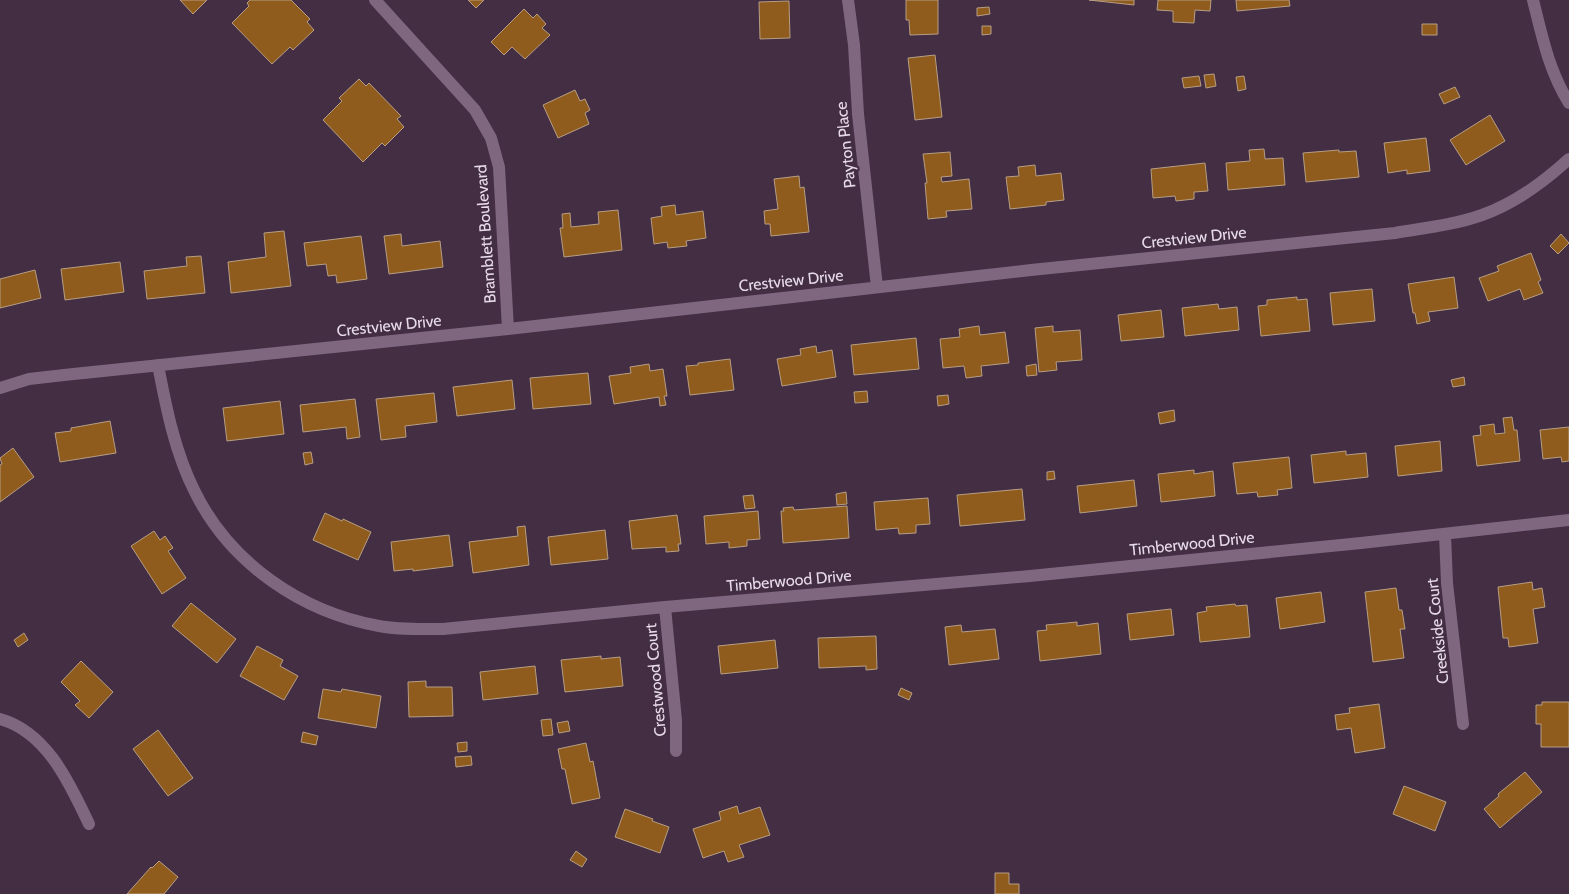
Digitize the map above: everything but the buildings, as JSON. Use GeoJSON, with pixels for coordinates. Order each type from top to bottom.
{"type":"FeatureCollection","features":[{"type":"Feature","properties":{"kind":"street","name":"Bramblett Boulevard"},"geometry":{"type":"LineString","coordinates":[[375,0],[475,110],[491,138],[499,167],[508,329]]}},
{"type":"Feature","properties":{"kind":"street","name":"Payton Place"},"geometry":{"type":"LineString","coordinates":[[848,0],[854,45],[858,114],[877,287]]}},
{"type":"Feature","properties":{"kind":"street"},"geometry":{"type":"LineString","coordinates":[[1533,0],[1548,60],[1554,77],[1569,103]]}},
{"type":"Feature","properties":{"kind":"street","name":"Crestview Drive"},"geometry":{"type":"LineString","coordinates":[[0,388],[29,379],[1395,233],[1455,223],[1482,215],[1528,191],[1569,159]]}},
{"type":"Feature","properties":{"kind":"street","name":"Timberwood Drive"},"geometry":{"type":"LineString","coordinates":[[158,365],[176,444],[194,492],[208,515],[238,552],[267,579],[292,596],[320,609],[349,619],[379,626],[443,629],[665,607],[1030,576],[1569,520]]}},
{"type":"Feature","properties":{"kind":"street","name":"Creekside Court"},"geometry":{"type":"LineString","coordinates":[[1445,534],[1447,583],[1463,724]]}},
{"type":"Feature","properties":{"kind":"street","name":"Crestwood Court"},"geometry":{"type":"LineString","coordinates":[[665,607],[676,720],[676,751]]}},
{"type":"Feature","properties":{"kind":"street"},"geometry":{"type":"LineString","coordinates":[[0,719],[24,730],[41,744],[54,760],[76,795],[89,824]]}}]}
